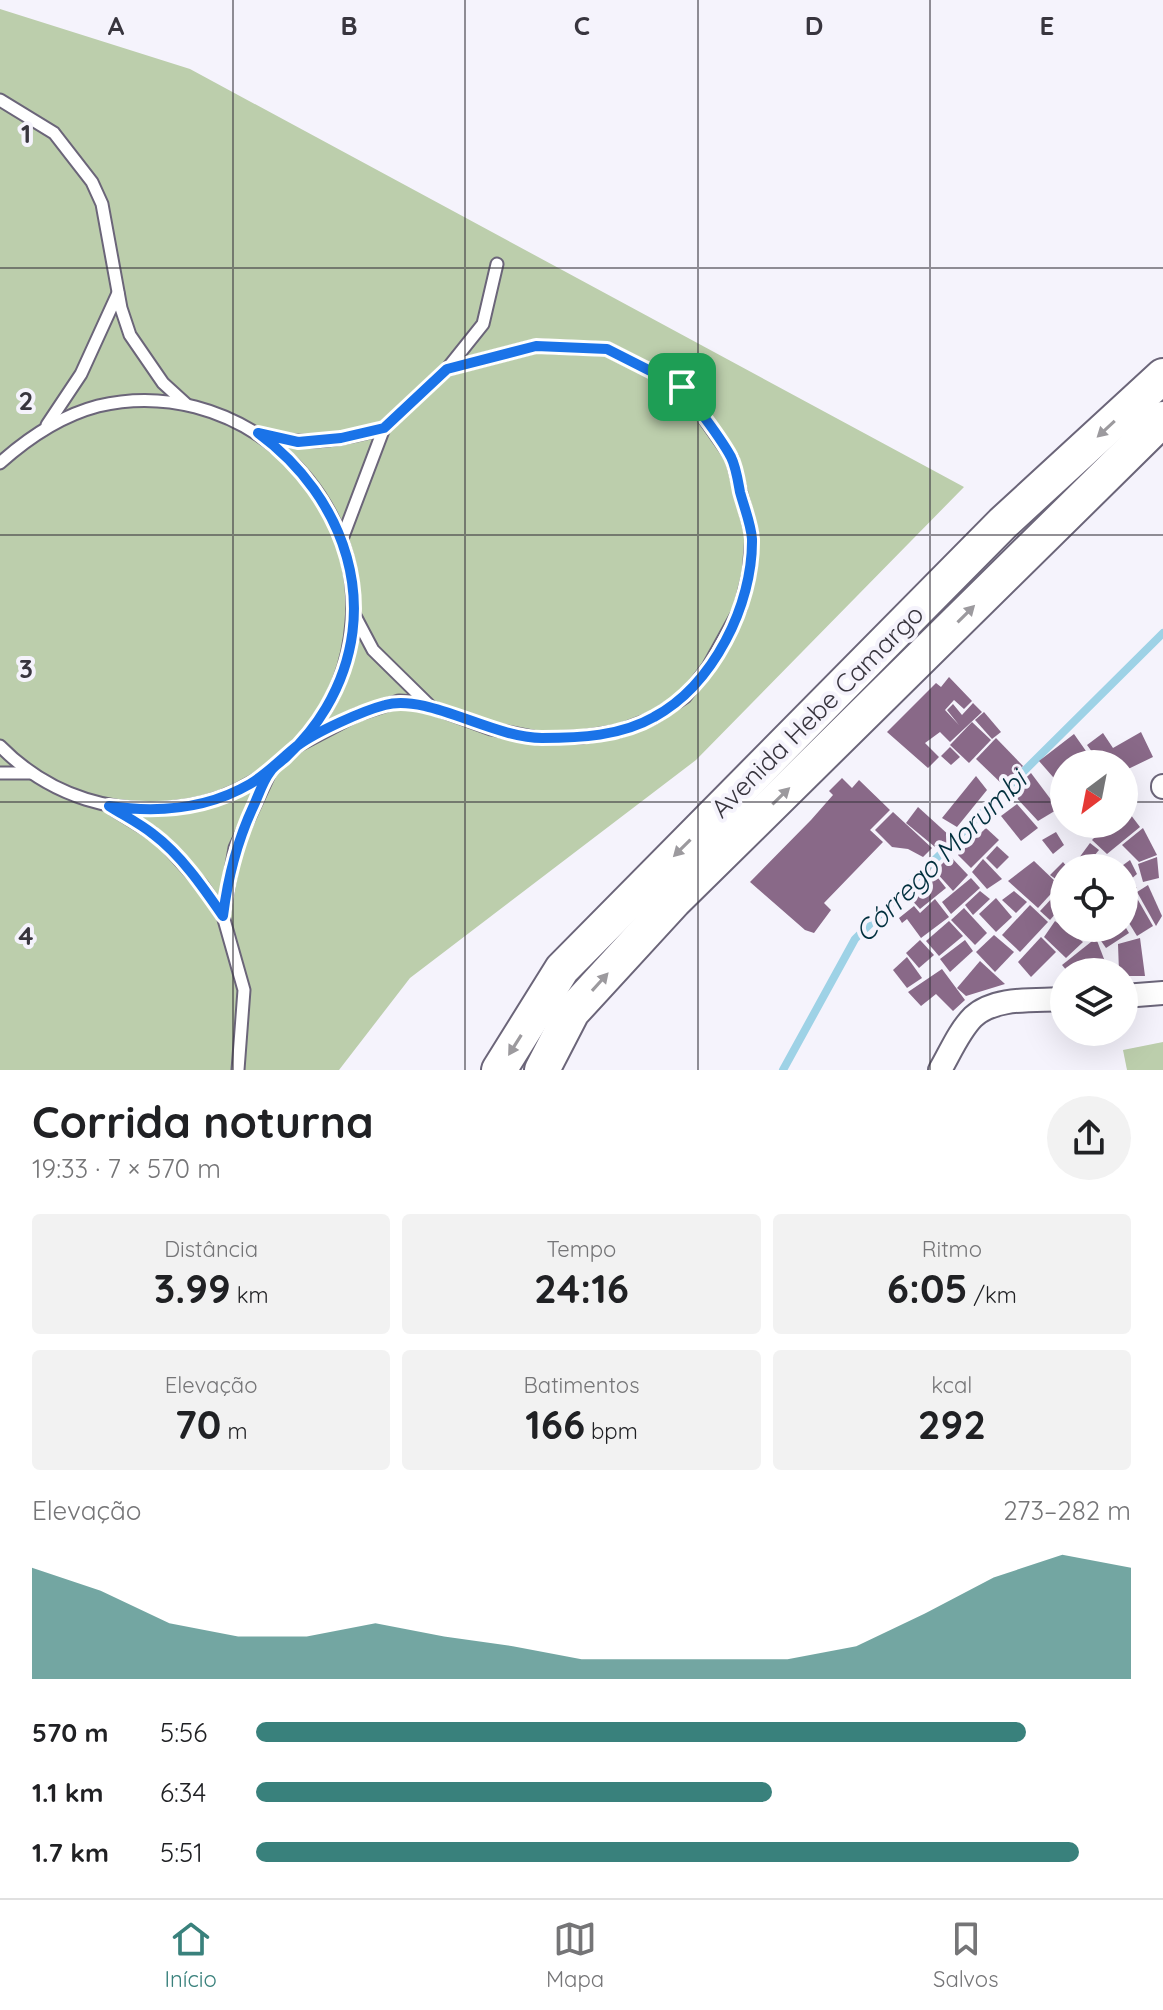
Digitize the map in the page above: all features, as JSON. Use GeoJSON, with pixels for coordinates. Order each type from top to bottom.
{"type":"FeatureCollection","features":[{"type":"Feature","properties":{"kind":"main road","name":"Avenida Hebe Camargo"},"geometry":{"type":"LineString","coordinates":[[499,1070],[562,969],[1003,523],[1163,376]]}},
{"type":"Feature","properties":{"kind":"main road","name":"Avenida Hebe Camargo"},"geometry":{"type":"LineString","coordinates":[[542,1070],[572,1012],[674,901],[1163,419]]}},
{"type":"Feature","properties":{"kind":"street"},"geometry":{"type":"LineString","coordinates":[[1138,995],[1163,993]]}},
{"type":"Feature","properties":{"kind":"street"},"geometry":{"type":"LineString","coordinates":[[940,1070],[974,1017],[986,1008],[1003,1003],[1050,1000]]}},
{"type":"Feature","properties":{"kind":"lane"},"geometry":{"type":"LineString","coordinates":[[0,100],[54,133],[92,182],[102,204],[118,293],[130,335],[163,383],[186,404]]}},
{"type":"Feature","properties":{"kind":"lane"},"geometry":{"type":"LineString","coordinates":[[342,539],[384,428],[447,369],[483,324],[497,264]]}},
{"type":"Feature","properties":{"kind":"lane"},"geometry":{"type":"LineString","coordinates":[[44,428],[81,374],[118,293]]}},
{"type":"Feature","properties":{"kind":"lane"},"geometry":{"type":"LineString","coordinates":[[299,745],[356,715],[399,701],[417,702],[491,729],[538,738],[607,733],[653,718],[685,697],[725,640],[740,609],[752,536],[732,458],[682,387],[607,349],[536,346],[447,369]]}},
{"type":"Feature","properties":{"kind":"lane"},"geometry":{"type":"LineString","coordinates":[[0,463],[44,428],[99,406],[157,401],[186,404],[235,420],[258,433],[290,459],[317,490],[342,539],[352,587],[353,612],[346,661],[327,706],[299,745],[271,770],[247,785],[194,805],[166,810],[109,806],[81,799],[31,773],[0,746]]}},
{"type":"Feature","properties":{"kind":"lane"},"geometry":{"type":"LineString","coordinates":[[258,433],[298,442],[341,438],[384,428]]}},
{"type":"Feature","properties":{"kind":"lane"},"geometry":{"type":"LineString","coordinates":[[353,612],[373,650],[432,708]]}},
{"type":"Feature","properties":{"kind":"lane"},"geometry":{"type":"LineString","coordinates":[[223,916],[235,848],[271,770]]}},
{"type":"Feature","properties":{"kind":"lane"},"geometry":{"type":"LineString","coordinates":[[0,773],[31,773]]}},
{"type":"Feature","properties":{"kind":"lane"},"geometry":{"type":"LineString","coordinates":[[109,806],[165,844],[202,885],[223,916],[244,990],[238,1070]]}},
{"type":"Feature","properties":{"kind":"green space"},"geometry":{"type":"Polygon","coordinates":[[[0,9],[190,69],[964,487],[696,760],[410,978],[339,1070],[0,1070],[0,9]]]}},
{"type":"Feature","properties":{"kind":"green space"},"geometry":{"type":"Polygon","coordinates":[[[1163,1042],[1163,1070],[1127,1070],[1123,1050],[1163,1042]]]}},
{"type":"Feature","properties":{"kind":"building"},"geometry":{"type":"Polygon","coordinates":[[[949,677],[972,701],[964,709],[954,700],[945,710],[959,725],[947,710],[953,704],[962,715],[973,703],[982,712],[950,742],[940,732],[925,743],[939,757],[928,768],[887,732],[936,683],[941,687],[949,677]]]}},
{"type":"Feature","properties":{"kind":"building"},"geometry":{"type":"Polygon","coordinates":[[[984,712],[1001,732],[992,739],[975,720],[984,712]]]}},
{"type":"Feature","properties":{"kind":"building"},"geometry":{"type":"Polygon","coordinates":[[[972,722],[991,740],[969,763],[950,745],[972,722]]]}},
{"type":"Feature","properties":{"kind":"building"},"geometry":{"type":"Polygon","coordinates":[[[1141,732],[1153,757],[1138,764],[1138,750],[1091,750],[1087,745],[1103,733],[1113,748],[1141,732]]]}},
{"type":"Feature","properties":{"kind":"building"},"geometry":{"type":"Polygon","coordinates":[[[1074,734],[1085,750],[1053,750],[1074,734]]]}},
{"type":"Feature","properties":{"kind":"building"},"geometry":{"type":"Polygon","coordinates":[[[996,738],[1023,766],[1003,785],[976,759],[996,738]]]}},
{"type":"Feature","properties":{"kind":"building"},"geometry":{"type":"Polygon","coordinates":[[[950,747],[960,757],[951,765],[941,756],[950,747]]]}},
{"type":"Feature","properties":{"kind":"building"},"geometry":{"type":"Polygon","coordinates":[[[1050,753],[1050,774],[1039,761],[1050,753]]]}},
{"type":"Feature","properties":{"kind":"building"},"geometry":{"type":"Polygon","coordinates":[[[1031,773],[1050,798],[1050,814],[1038,821],[1011,792],[1031,773]]]}},
{"type":"Feature","properties":{"kind":"building"},"geometry":{"type":"Polygon","coordinates":[[[976,776],[987,790],[957,827],[942,818],[976,776]]]}},
{"type":"Feature","properties":{"kind":"building"},"geometry":{"type":"Polygon","coordinates":[[[842,778],[852,788],[859,780],[890,810],[870,830],[883,842],[824,903],[831,910],[814,933],[805,930],[750,882],[811,820],[833,795],[829,791],[842,778]]]}},
{"type":"Feature","properties":{"kind":"building"},"geometry":{"type":"Polygon","coordinates":[[[1017,804],[1038,828],[1021,841],[1001,816],[1017,804]]]}},
{"type":"Feature","properties":{"kind":"building"},"geometry":{"type":"Polygon","coordinates":[[[918,807],[951,837],[941,852],[906,823],[918,807]]]}},
{"type":"Feature","properties":{"kind":"building"},"geometry":{"type":"Polygon","coordinates":[[[893,812],[932,848],[923,857],[908,849],[892,847],[875,830],[893,812]]]}},
{"type":"Feature","properties":{"kind":"building"},"geometry":{"type":"Polygon","coordinates":[[[986,828],[999,840],[971,868],[958,855],[986,828]]]}},
{"type":"Feature","properties":{"kind":"building"},"geometry":{"type":"Polygon","coordinates":[[[1143,828],[1157,855],[1139,862],[1138,854],[1131,854],[1122,845],[1131,838],[1138,838],[1138,832],[1143,828]]]}},
{"type":"Feature","properties":{"kind":"building"},"geometry":{"type":"Polygon","coordinates":[[[1050,835],[1050,838],[1060,838],[1064,845],[1053,854],[1042,840],[1050,835]]]}},
{"type":"Feature","properties":{"kind":"building"},"geometry":{"type":"Polygon","coordinates":[[[1094,838],[1127,838],[1107,854],[1092,840],[1094,838]]]}},
{"type":"Feature","properties":{"kind":"building"},"geometry":{"type":"Polygon","coordinates":[[[1090,843],[1099,850],[1096,854],[1082,854],[1090,843]]]}},
{"type":"Feature","properties":{"kind":"building"},"geometry":{"type":"Polygon","coordinates":[[[997,846],[1009,857],[997,869],[986,858],[997,846]]]}},
{"type":"Feature","properties":{"kind":"building"},"geometry":{"type":"Polygon","coordinates":[[[950,856],[968,875],[953,891],[935,871],[950,856]]]}},
{"type":"Feature","properties":{"kind":"building"},"geometry":{"type":"Polygon","coordinates":[[[1157,857],[1159,878],[1143,882],[1138,864],[1157,857]]]}},
{"type":"Feature","properties":{"kind":"building"},"geometry":{"type":"Polygon","coordinates":[[[983,859],[1002,879],[987,889],[972,872],[983,859]]]}},
{"type":"Feature","properties":{"kind":"building"},"geometry":{"type":"Polygon","coordinates":[[[1034,861],[1050,876],[1050,895],[1038,908],[1008,881],[1034,861]]]}},
{"type":"Feature","properties":{"kind":"building"},"geometry":{"type":"Polygon","coordinates":[[[934,873],[946,888],[920,909],[907,895],[934,873]]]}},
{"type":"Feature","properties":{"kind":"building"},"geometry":{"type":"Polygon","coordinates":[[[971,878],[980,888],[951,914],[942,902],[971,878]]]}},
{"type":"Feature","properties":{"kind":"building"},"geometry":{"type":"Polygon","coordinates":[[[1148,885],[1162,916],[1156,926],[1138,894],[1148,885]]]}},
{"type":"Feature","properties":{"kind":"building"},"geometry":{"type":"Polygon","coordinates":[[[980,891],[990,899],[973,915],[965,905],[980,891]]]}},
{"type":"Feature","properties":{"kind":"building"},"geometry":{"type":"Polygon","coordinates":[[[1014,891],[1027,902],[1016,913],[1002,900],[1014,891]]]}},
{"type":"Feature","properties":{"kind":"building"},"geometry":{"type":"Polygon","coordinates":[[[996,898],[1012,917],[996,932],[979,914],[996,898]]]}},
{"type":"Feature","properties":{"kind":"building"},"geometry":{"type":"Polygon","coordinates":[[[935,899],[949,917],[921,938],[907,919],[902,923],[899,918],[914,906],[920,913],[935,899]]]}},
{"type":"Feature","properties":{"kind":"building"},"geometry":{"type":"Polygon","coordinates":[[[1050,900],[1050,920],[1040,911],[1050,900]]]}},
{"type":"Feature","properties":{"kind":"building"},"geometry":{"type":"Polygon","coordinates":[[[1138,900],[1153,926],[1138,935],[1138,900]]]}},
{"type":"Feature","properties":{"kind":"building"},"geometry":{"type":"Polygon","coordinates":[[[1030,905],[1048,922],[1020,952],[1002,935],[1030,905]]]}},
{"type":"Feature","properties":{"kind":"building"},"geometry":{"type":"Polygon","coordinates":[[[964,908],[987,933],[975,945],[951,920],[964,908]]]}},
{"type":"Feature","properties":{"kind":"building"},"geometry":{"type":"Polygon","coordinates":[[[949,921],[963,936],[939,956],[926,941],[949,921]]]}},
{"type":"Feature","properties":{"kind":"building"},"geometry":{"type":"Polygon","coordinates":[[[1050,928],[1050,942],[1083,942],[1066,958],[1044,937],[1050,928]]]}},
{"type":"Feature","properties":{"kind":"building"},"geometry":{"type":"Polygon","coordinates":[[[994,935],[1014,952],[995,972],[976,952],[994,935]]]}},
{"type":"Feature","properties":{"kind":"building"},"geometry":{"type":"Polygon","coordinates":[[[1041,937],[1056,952],[1031,977],[1018,962],[1041,937]]]}},
{"type":"Feature","properties":{"kind":"building"},"geometry":{"type":"Polygon","coordinates":[[[1138,939],[1145,976],[1138,976],[1138,958],[1118,958],[1118,944],[1138,942],[1138,939]]]}},
{"type":"Feature","properties":{"kind":"building"},"geometry":{"type":"Polygon","coordinates":[[[920,940],[934,955],[919,968],[906,953],[920,940]]]}},
{"type":"Feature","properties":{"kind":"building"},"geometry":{"type":"Polygon","coordinates":[[[965,940],[973,951],[950,972],[940,959],[965,940]]]}},
{"type":"Feature","properties":{"kind":"building"},"geometry":{"type":"Polygon","coordinates":[[[1091,942],[1098,942],[1104,958],[1071,958],[1091,942]]]}},
{"type":"Feature","properties":{"kind":"building"},"geometry":{"type":"Polygon","coordinates":[[[1102,942],[1115,942],[1106,948],[1102,942]]]}},
{"type":"Feature","properties":{"kind":"building"},"geometry":{"type":"Polygon","coordinates":[[[907,957],[922,978],[907,988],[893,970],[907,957]]]}},
{"type":"Feature","properties":{"kind":"building"},"geometry":{"type":"Polygon","coordinates":[[[980,961],[1005,984],[966,996],[957,988],[980,961]]]}},
{"type":"Feature","properties":{"kind":"building"},"geometry":{"type":"Polygon","coordinates":[[[942,969],[965,1000],[953,1011],[936,994],[921,1006],[908,992],[942,969]]]}},
{"type":"Feature","properties":{"kind":"waterway","name":"Córrego Morumbi"},"geometry":{"type":"LineString","coordinates":[[783,1070],[855,939],[1163,633]]}},
{"type":"Feature","properties":{"kind":"route"},"geometry":{"type":"LineString","coordinates":[[682,387],[607,349],[536,346],[447,369],[384,428],[341,438],[298,442],[258,433],[280,449],[317,490],[342,539],[349,563],[353,612],[351,637],[338,684],[314,726],[299,745],[271,770],[235,848],[223,916],[202,885],[165,844],[109,806],[166,810],[221,797],[271,770],[286,758],[299,745],[356,715],[399,701],[417,702],[491,729],[538,738],[582,737],[619,731],[653,718],[685,697],[725,640],[740,609],[749,573],[752,536],[732,458],[682,387]]}}]}
